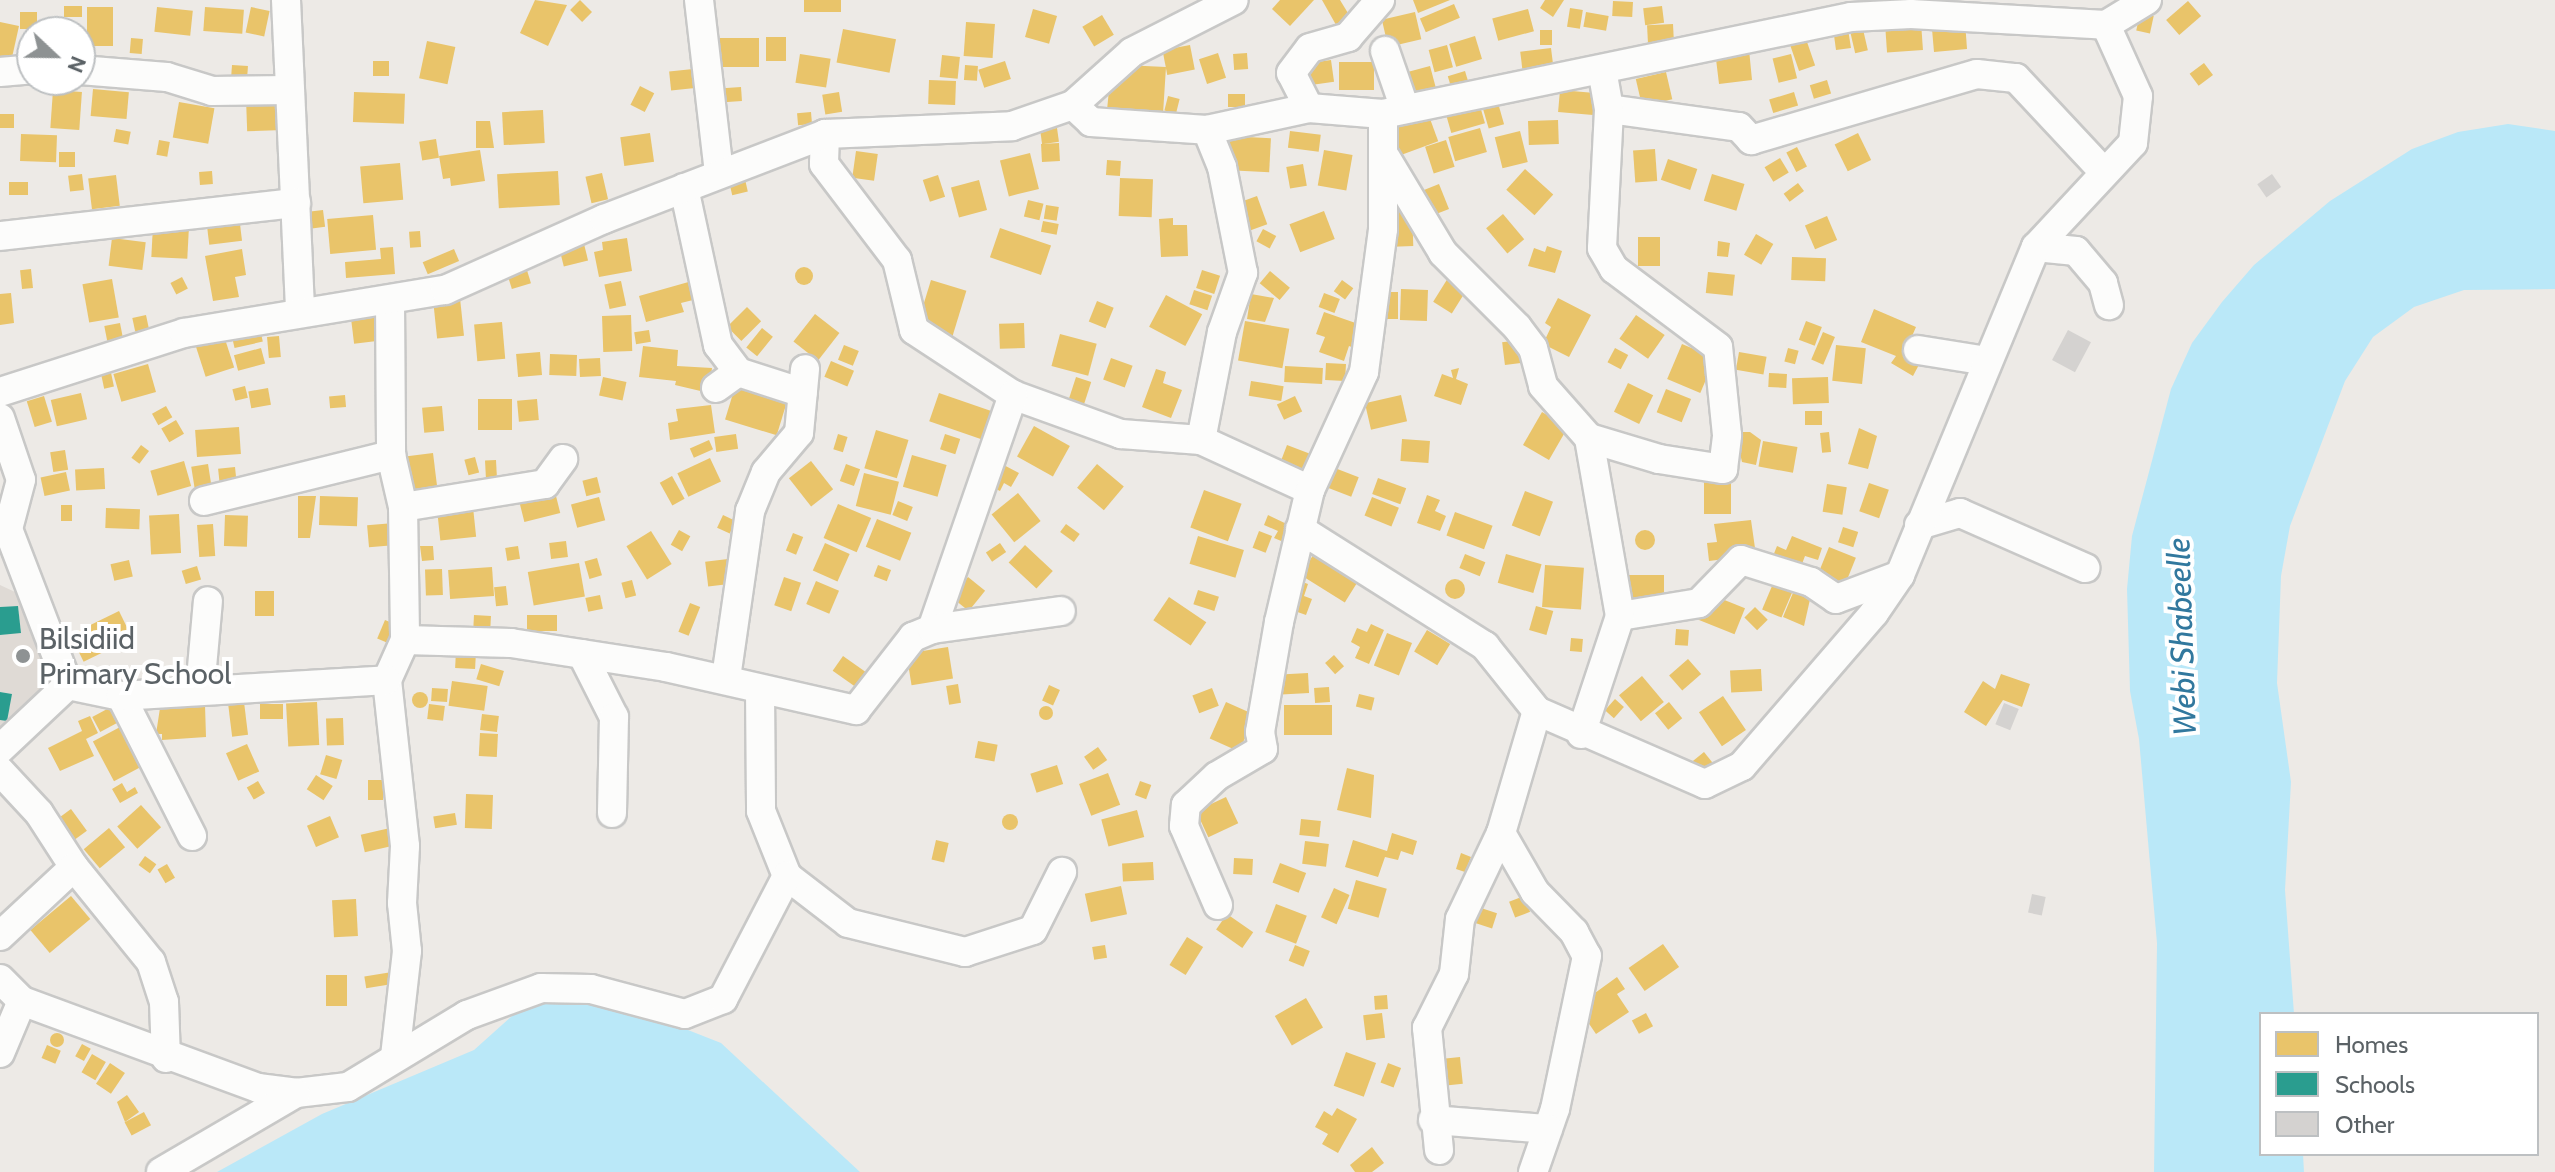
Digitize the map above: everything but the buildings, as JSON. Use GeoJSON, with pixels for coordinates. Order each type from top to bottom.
{"type":"FeatureCollection","features":[{"type":"Feature","properties":{"kind":"street"},"geometry":{"type":"LineString","coordinates":[[286,0],[287,90],[300,311]]}},
{"type":"Feature","properties":{"kind":"street"},"geometry":{"type":"LineString","coordinates":[[699,0],[719,174]]}},
{"type":"Feature","properties":{"kind":"street"},"geometry":{"type":"LineString","coordinates":[[0,392],[184,333],[300,311],[390,301],[445,290],[684,188],[825,134],[1012,126],[1073,105],[1132,52],[1234,0]]}},
{"type":"Feature","properties":{"kind":"street"},"geometry":{"type":"LineString","coordinates":[[1309,108],[1291,73],[1310,48],[1348,37],[1380,0]]}},
{"type":"Feature","properties":{"kind":"street"},"geometry":{"type":"LineString","coordinates":[[1073,105],[1091,122],[1207,130],[1309,108],[1394,112],[1602,70],[1873,7],[2106,25],[2147,0]]}},
{"type":"Feature","properties":{"kind":"street"},"geometry":{"type":"LineString","coordinates":[[1300,529],[1485,646],[1537,711],[1581,734],[1705,784],[1742,766],[1874,613],[1900,575],[2036,247],[2133,143],[2138,96],[2106,25]]}},
{"type":"Feature","properties":{"kind":"street"},"geometry":{"type":"LineString","coordinates":[[1218,905],[1184,826],[1186,805],[1217,776],[1263,749],[1260,732],[1310,490],[1364,372],[1377,301],[1386,158],[1394,112],[1385,51]]}},
{"type":"Feature","properties":{"kind":"street"},"geometry":{"type":"LineString","coordinates":[[1589,438],[1659,459],[1723,469],[1727,435],[1718,347],[1606,261],[1602,248],[1609,109],[1602,70]]}},
{"type":"Feature","properties":{"kind":"street"},"geometry":{"type":"LineString","coordinates":[[96,71],[167,77],[212,91],[287,90]]}},
{"type":"Feature","properties":{"kind":"street"},"geometry":{"type":"LineString","coordinates":[[1609,109],[1739,127],[1751,140],[1977,74],[2016,78],[2104,172]]}},
{"type":"Feature","properties":{"kind":"street"},"geometry":{"type":"LineString","coordinates":[[1201,440],[1222,332],[1243,273],[1222,167],[1207,130]]}},
{"type":"Feature","properties":{"kind":"street"},"geometry":{"type":"LineString","coordinates":[[825,134],[824,164],[897,260],[914,330],[1013,395],[1121,434],[1201,440],[1310,490]]}},
{"type":"Feature","properties":{"kind":"street"},"geometry":{"type":"LineString","coordinates":[[1386,158],[1443,253],[1517,327],[1533,348],[1543,386],[1589,438],[1620,616],[1581,734]]}},
{"type":"Feature","properties":{"kind":"street"},"geometry":{"type":"LineString","coordinates":[[684,188],[727,380],[804,381],[799,433],[766,472],[750,511],[726,678]]}},
{"type":"Feature","properties":{"kind":"street"},"geometry":{"type":"LineString","coordinates":[[0,236],[296,203]]}},
{"type":"Feature","properties":{"kind":"street"},"geometry":{"type":"LineString","coordinates":[[2036,247],[2076,251],[2103,283],[2109,305]]}},
{"type":"Feature","properties":{"kind":"street"},"geometry":{"type":"LineString","coordinates":[[390,301],[391,455],[403,507],[405,640],[387,680],[405,846],[402,903],[407,951],[395,1057]]}},
{"type":"Feature","properties":{"kind":"street"},"geometry":{"type":"LineString","coordinates":[[1918,350],[1987,361]]}},
{"type":"Feature","properties":{"kind":"street"},"geometry":{"type":"LineString","coordinates":[[932,629],[1013,395]]}},
{"type":"Feature","properties":{"kind":"street"},"geometry":{"type":"LineString","coordinates":[[0,418],[21,480],[8,529],[68,685]]}},
{"type":"Feature","properties":{"kind":"street"},"geometry":{"type":"LineString","coordinates":[[204,501],[391,455]]}},
{"type":"Feature","properties":{"kind":"street"},"geometry":{"type":"LineString","coordinates":[[403,507],[545,484],[563,459]]}},
{"type":"Feature","properties":{"kind":"street"},"geometry":{"type":"LineString","coordinates":[[1919,525],[1960,513],[2085,568]]}},
{"type":"Feature","properties":{"kind":"street"},"geometry":{"type":"LineString","coordinates":[[1620,616],[1699,603],[1741,560],[1811,582],[1836,599],[1900,575]]}},
{"type":"Feature","properties":{"kind":"street"},"geometry":{"type":"LineString","coordinates":[[200,690],[208,601]]}},
{"type":"Feature","properties":{"kind":"street"},"geometry":{"type":"LineString","coordinates":[[405,640],[511,643],[582,654],[726,678],[760,691],[856,710],[913,637],[932,629],[1061,611]]}},
{"type":"Feature","properties":{"kind":"street"},"geometry":{"type":"LineString","coordinates":[[582,654],[614,717],[612,813]]}},
{"type":"Feature","properties":{"kind":"street"},"geometry":{"type":"LineString","coordinates":[[68,685],[121,696],[387,680]]}},
{"type":"Feature","properties":{"kind":"street"},"geometry":{"type":"LineString","coordinates":[[0,749],[68,685]]}},
{"type":"Feature","properties":{"kind":"street"},"geometry":{"type":"LineString","coordinates":[[760,691],[761,811],[787,876],[848,923],[965,952],[1033,930],[1062,872]]}},
{"type":"Feature","properties":{"kind":"street"},"geometry":{"type":"LineString","coordinates":[[121,696],[192,836]]}},
{"type":"Feature","properties":{"kind":"street"},"geometry":{"type":"LineString","coordinates":[[1439,1150],[1433,1120],[1427,1028],[1454,974],[1460,919],[1501,833],[1537,711]]}},
{"type":"Feature","properties":{"kind":"street"},"geometry":{"type":"LineString","coordinates":[[0,771],[39,813],[74,867],[151,962],[164,1002],[166,1058]]}},
{"type":"Feature","properties":{"kind":"street"},"geometry":{"type":"LineString","coordinates":[[1501,833],[1535,892],[1574,932],[1587,956],[1548,1129],[1533,1172]]}},
{"type":"Feature","properties":{"kind":"street"},"geometry":{"type":"LineString","coordinates":[[0,936],[74,867]]}},
{"type":"Feature","properties":{"kind":"street"},"geometry":{"type":"LineString","coordinates":[[0,979],[22,1001],[166,1058],[258,1088],[296,1093],[348,1087],[467,1015],[541,988],[591,989],[685,1014],[723,999],[787,876]]}},
{"type":"Feature","properties":{"kind":"street"},"geometry":{"type":"LineString","coordinates":[[0,1053],[22,1001]]}},
{"type":"Feature","properties":{"kind":"street"},"geometry":{"type":"LineString","coordinates":[[161,1172],[296,1093]]}},
{"type":"Feature","properties":{"kind":"street"},"geometry":{"type":"LineString","coordinates":[[1433,1120],[1548,1129]]}},
{"type":"Feature","properties":{"kind":"shaded area","name":"Bilsidiid Primary School"},"geometry":{"type":"Polygon","coordinates":[[[0,585],[15,592],[53,678],[40,709],[0,739],[0,720],[12,694],[0,692],[0,635],[21,632],[18,606],[0,607],[0,585]]]}},
{"type":"Feature","properties":{"kind":"water","name":"Webi Shabeelle"},"geometry":{"type":"Polygon","coordinates":[[[2508,124],[2555,131],[2555,289],[2464,290],[2414,307],[2373,337],[2345,381],[2290,526],[2281,576],[2277,683],[2291,782],[2285,890],[2294,1012],[2259,1012],[2259,1156],[2303,1156],[2304,1172],[2154,1172],[2157,943],[2139,739],[2130,691],[2127,589],[2132,536],[2171,389],[2192,343],[2254,265],[2330,201],[2412,149],[2458,132],[2508,124]]]}},
{"type":"Feature","properties":{"kind":"water"},"geometry":{"type":"Polygon","coordinates":[[[592,1000],[627,1006],[721,1043],[860,1172],[217,1172],[322,1114],[474,1050],[512,1016],[534,1005],[592,1000]]]}},
{"type":"Feature","properties":{"kind":"place","name":"Bilsidiid Primary School"},"geometry":{"type":"Point","coordinates":[23,656]}}]}
